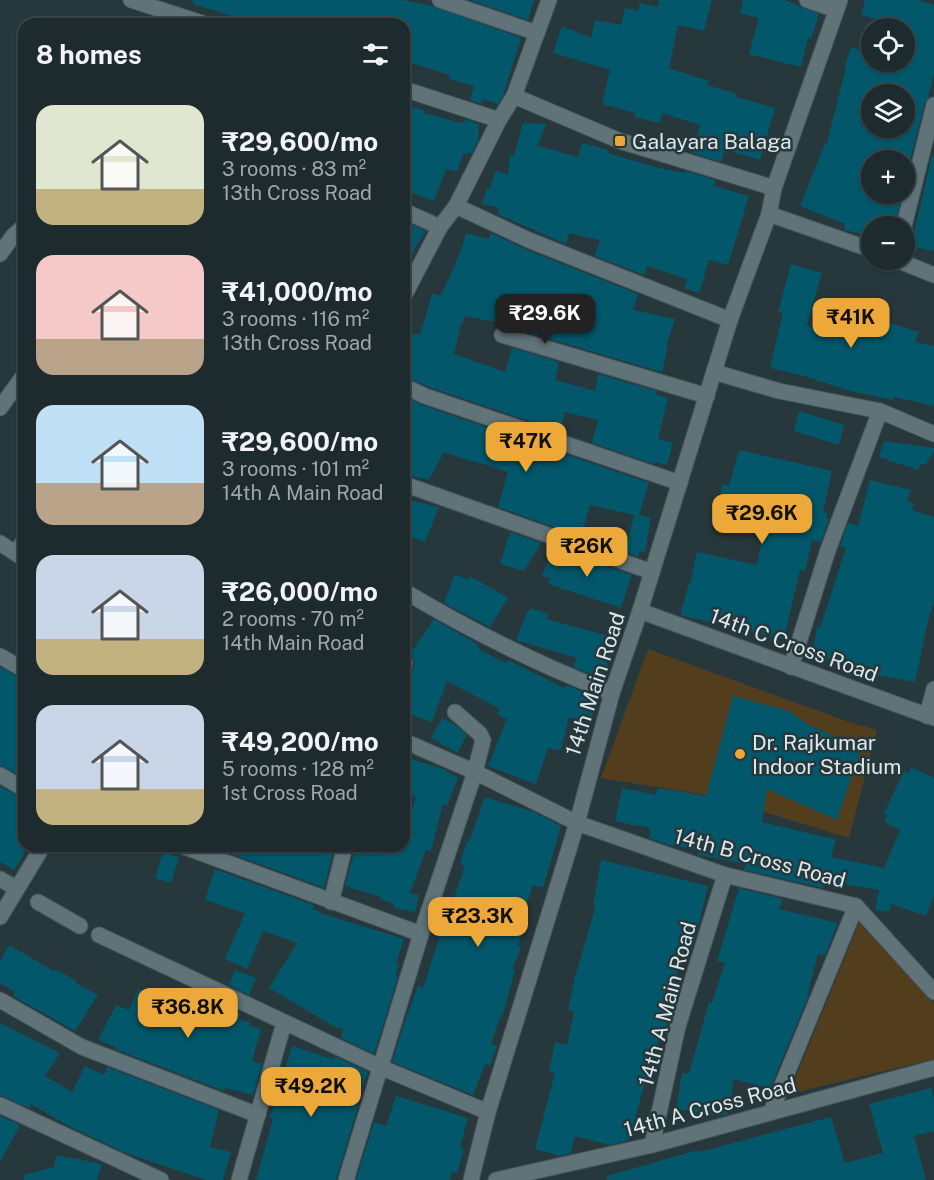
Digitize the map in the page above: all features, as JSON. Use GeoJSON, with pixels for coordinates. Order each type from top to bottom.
{"type":"FeatureCollection","features":[{"type":"Feature","properties":{"kind":"street"},"geometry":{"type":"LineString","coordinates":[[131,0],[186,18]]}},
{"type":"Feature","properties":{"kind":"street"},"geometry":{"type":"LineString","coordinates":[[440,0],[537,33]]}},
{"type":"Feature","properties":{"kind":"street"},"geometry":{"type":"LineString","coordinates":[[410,284],[440,227],[456,206],[499,120],[514,96],[549,0]]}},
{"type":"Feature","properties":{"kind":"street"},"geometry":{"type":"LineString","coordinates":[[807,0],[838,5]]}},
{"type":"Feature","properties":{"kind":"street","name":"14th Main Road"},"geometry":{"type":"LineString","coordinates":[[471,1180],[488,1112],[577,823],[612,693],[640,611],[730,320],[769,214],[774,188],[838,5]]}},
{"type":"Feature","properties":{"kind":"street"},"geometry":{"type":"LineString","coordinates":[[410,91],[499,120]]}},
{"type":"Feature","properties":{"kind":"street"},"geometry":{"type":"LineString","coordinates":[[514,96],[620,141],[774,188]]}},
{"type":"Feature","properties":{"kind":"street"},"geometry":{"type":"LineString","coordinates":[[906,216],[934,105]]}},
{"type":"Feature","properties":{"kind":"street"},"geometry":{"type":"LineString","coordinates":[[456,206],[531,241],[730,320]]}},
{"type":"Feature","properties":{"kind":"street"},"geometry":{"type":"LineString","coordinates":[[410,214],[440,227]]}},
{"type":"Feature","properties":{"kind":"street"},"geometry":{"type":"LineString","coordinates":[[769,214],[861,246]]}},
{"type":"Feature","properties":{"kind":"street"},"geometry":{"type":"LineString","coordinates":[[0,254],[18,231]]}},
{"type":"Feature","properties":{"kind":"street"},"geometry":{"type":"LineString","coordinates":[[915,267],[934,275]]}},
{"type":"Feature","properties":{"kind":"street"},"geometry":{"type":"LineString","coordinates":[[502,336],[707,396]]}},
{"type":"Feature","properties":{"kind":"street"},"geometry":{"type":"LineString","coordinates":[[714,372],[779,391],[880,411],[934,434]]}},
{"type":"Feature","properties":{"kind":"street"},"geometry":{"type":"LineString","coordinates":[[0,408],[18,383]]}},
{"type":"Feature","properties":{"kind":"street"},"geometry":{"type":"LineString","coordinates":[[410,389],[572,448],[680,483]]}},
{"type":"Feature","properties":{"kind":"street"},"geometry":{"type":"LineString","coordinates":[[791,667],[828,550],[880,411]]}},
{"type":"Feature","properties":{"kind":"street"},"geometry":{"type":"LineString","coordinates":[[410,486],[652,572]]}},
{"type":"Feature","properties":{"kind":"street"},"geometry":{"type":"LineString","coordinates":[[0,543],[18,550]]}},
{"type":"Feature","properties":{"kind":"street"},"geometry":{"type":"LineString","coordinates":[[410,595],[468,629],[522,656],[612,693]]}},
{"type":"Feature","properties":{"kind":"street","name":"14th C Cross Road"},"geometry":{"type":"LineString","coordinates":[[640,611],[931,717]]}},
{"type":"Feature","properties":{"kind":"street"},"geometry":{"type":"LineString","coordinates":[[0,656],[18,666]]}},
{"type":"Feature","properties":{"kind":"street"},"geometry":{"type":"LineString","coordinates":[[931,717],[934,689]]}},
{"type":"Feature","properties":{"kind":"street"},"geometry":{"type":"LineString","coordinates":[[346,1180],[421,934],[475,772],[483,740],[480,734],[455,712]]}},
{"type":"Feature","properties":{"kind":"street","name":"14th B Cross Road"},"geometry":{"type":"LineString","coordinates":[[410,744],[475,772],[577,823],[725,875],[856,906],[934,992]]}},
{"type":"Feature","properties":{"kind":"street"},"geometry":{"type":"LineString","coordinates":[[0,775],[18,786]]}},
{"type":"Feature","properties":{"kind":"street"},"geometry":{"type":"LineString","coordinates":[[0,917],[39,852]]}},
{"type":"Feature","properties":{"kind":"street"},"geometry":{"type":"LineString","coordinates":[[198,852],[421,934]]}},
{"type":"Feature","properties":{"kind":"street"},"geometry":{"type":"LineString","coordinates":[[331,902],[344,852]]}},
{"type":"Feature","properties":{"kind":"street","name":"14th A Main Road"},"geometry":{"type":"LineString","coordinates":[[652,1145],[678,1026],[725,875]]}},
{"type":"Feature","properties":{"kind":"street"},"geometry":{"type":"LineString","coordinates":[[0,879],[16,888]]}},
{"type":"Feature","properties":{"kind":"street"},"geometry":{"type":"LineString","coordinates":[[38,902],[80,926]]}},
{"type":"Feature","properties":{"kind":"street"},"geometry":{"type":"LineString","coordinates":[[771,1112],[856,906]]}},
{"type":"Feature","properties":{"kind":"street"},"geometry":{"type":"LineString","coordinates":[[99,935],[380,1067],[488,1112]]}},
{"type":"Feature","properties":{"kind":"street"},"geometry":{"type":"LineString","coordinates":[[0,1000],[82,1047],[258,1116]]}},
{"type":"Feature","properties":{"kind":"street"},"geometry":{"type":"LineString","coordinates":[[239,1180],[284,1023]]}},
{"type":"Feature","properties":{"kind":"street","name":"14th A Cross Road"},"geometry":{"type":"LineString","coordinates":[[496,1180],[652,1145],[934,1068]]}},
{"type":"Feature","properties":{"kind":"street"},"geometry":{"type":"LineString","coordinates":[[0,1105],[161,1180]]}},
{"type":"Feature","properties":{"kind":"shaded area","name":"Dr. Rajkumar Indoor Stadium"},"geometry":{"type":"Polygon","coordinates":[[[648,649],[877,730],[849,838],[712,796],[601,778],[648,649]]]}},
{"type":"Feature","properties":{"kind":"shaded area"},"geometry":{"type":"Polygon","coordinates":[[[859,923],[934,1004],[934,1059],[789,1094],[859,923]]]}},
{"type":"Feature","properties":{"kind":"building"},"geometry":{"type":"Polygon","coordinates":[[[193,0],[403,0],[433,6],[521,38],[503,96],[498,104],[482,99],[481,104],[470,100],[474,86],[449,79],[450,75],[410,63],[410,18],[238,18],[193,4],[193,0]]]}},
{"type":"Feature","properties":{"kind":"building"},"geometry":{"type":"Polygon","coordinates":[[[470,0],[534,0],[528,20],[470,0]]]}},
{"type":"Feature","properties":{"kind":"building"},"geometry":{"type":"Polygon","coordinates":[[[659,0],[712,0],[704,31],[678,25],[669,68],[709,81],[707,85],[737,94],[736,97],[775,108],[760,160],[725,150],[721,162],[692,153],[700,125],[662,113],[660,123],[634,117],[635,113],[602,104],[610,70],[553,53],[562,26],[591,38],[595,20],[621,25],[625,8],[638,11],[640,3],[658,7],[659,0]]]}},
{"type":"Feature","properties":{"kind":"building"},"geometry":{"type":"Polygon","coordinates":[[[743,0],[785,0],[819,14],[811,39],[808,38],[801,67],[749,54],[759,18],[740,13],[743,0]]]}},
{"type":"Feature","properties":{"kind":"building"},"geometry":{"type":"Polygon","coordinates":[[[865,0],[919,0],[934,5],[934,73],[928,96],[930,97],[925,103],[913,150],[861,150],[861,204],[900,204],[897,216],[861,216],[861,234],[844,230],[845,224],[800,206],[825,143],[827,143],[851,47],[861,50],[861,72],[915,72],[915,18],[872,18],[861,15],[865,0]]]}},
{"type":"Feature","properties":{"kind":"building"},"geometry":{"type":"Polygon","coordinates":[[[410,106],[424,110],[424,113],[461,123],[464,123],[465,119],[479,124],[478,141],[472,153],[463,154],[457,172],[446,169],[434,201],[410,192],[410,106]]]}},
{"type":"Feature","properties":{"kind":"building"},"geometry":{"type":"Polygon","coordinates":[[[523,123],[546,124],[538,146],[578,157],[582,143],[659,168],[685,173],[685,171],[716,180],[714,186],[749,196],[728,265],[709,260],[699,293],[684,288],[687,279],[647,266],[644,275],[595,256],[600,240],[569,233],[566,244],[497,214],[499,208],[482,204],[487,188],[490,189],[495,171],[508,175],[510,155],[514,156],[523,123]]]}},
{"type":"Feature","properties":{"kind":"building"},"geometry":{"type":"Polygon","coordinates":[[[932,155],[934,155],[934,251],[915,247],[915,229],[932,155]]]}},
{"type":"Feature","properties":{"kind":"building"},"geometry":{"type":"Polygon","coordinates":[[[410,224],[426,231],[410,260],[410,224]]]}},
{"type":"Feature","properties":{"kind":"building"},"geometry":{"type":"Polygon","coordinates":[[[466,233],[489,239],[491,233],[527,250],[638,294],[633,310],[675,319],[666,346],[668,346],[662,372],[505,326],[506,324],[465,316],[461,323],[454,354],[505,372],[512,348],[559,362],[555,380],[595,391],[598,374],[657,391],[656,395],[668,398],[658,439],[673,443],[667,465],[655,462],[654,464],[592,443],[598,420],[565,412],[561,432],[410,379],[410,341],[413,333],[420,335],[432,294],[441,296],[462,248],[466,233]]]}},
{"type":"Feature","properties":{"kind":"building"},"geometry":{"type":"Polygon","coordinates":[[[791,264],[822,273],[807,325],[842,334],[847,317],[883,326],[884,321],[919,332],[915,342],[934,346],[934,406],[894,397],[893,400],[850,391],[770,368],[783,313],[778,312],[791,264]]]}},
{"type":"Feature","properties":{"kind":"building"},"geometry":{"type":"Polygon","coordinates":[[[410,400],[649,483],[639,515],[651,518],[645,552],[640,551],[638,557],[625,552],[634,515],[590,505],[581,537],[498,507],[508,472],[444,452],[429,480],[410,475],[410,400]]]}},
{"type":"Feature","properties":{"kind":"building"},"geometry":{"type":"Polygon","coordinates":[[[799,411],[844,425],[839,445],[794,431],[799,411]]]}},
{"type":"Feature","properties":{"kind":"building"},"geometry":{"type":"Polygon","coordinates":[[[884,441],[934,448],[934,452],[925,465],[921,464],[918,470],[879,457],[884,441]]]}},
{"type":"Feature","properties":{"kind":"building"},"geometry":{"type":"Polygon","coordinates":[[[739,450],[832,471],[823,512],[827,513],[826,518],[829,519],[821,542],[812,540],[805,571],[800,570],[784,639],[680,615],[697,552],[757,565],[764,530],[714,515],[723,484],[729,486],[739,450]]]}},
{"type":"Feature","properties":{"kind":"building"},"geometry":{"type":"Polygon","coordinates":[[[870,480],[911,490],[907,502],[914,503],[912,510],[934,517],[934,599],[915,682],[865,673],[867,666],[812,656],[817,627],[820,628],[846,548],[840,546],[848,523],[858,526],[870,480]]]}},
{"type":"Feature","properties":{"kind":"building"},"geometry":{"type":"Polygon","coordinates":[[[410,500],[439,507],[425,542],[410,536],[410,500]]]}},
{"type":"Feature","properties":{"kind":"building"},"geometry":{"type":"Polygon","coordinates":[[[510,532],[541,543],[524,571],[500,564],[510,532]]]}},
{"type":"Feature","properties":{"kind":"building"},"geometry":{"type":"Polygon","coordinates":[[[554,547],[632,575],[621,608],[548,584],[550,578],[542,576],[554,547]]]}},
{"type":"Feature","properties":{"kind":"building"},"geometry":{"type":"Polygon","coordinates":[[[455,574],[469,580],[470,576],[508,598],[490,627],[444,603],[455,574]]]}},
{"type":"Feature","properties":{"kind":"building"},"geometry":{"type":"Polygon","coordinates":[[[531,608],[549,614],[546,619],[612,637],[605,680],[573,667],[577,658],[516,640],[528,610],[530,611],[531,608]]]}},
{"type":"Feature","properties":{"kind":"building"},"geometry":{"type":"Polygon","coordinates":[[[434,619],[479,645],[477,648],[507,664],[508,660],[564,688],[566,685],[599,698],[589,725],[569,717],[561,750],[548,748],[536,784],[488,766],[507,719],[497,714],[500,709],[447,681],[432,722],[410,714],[410,674],[415,664],[410,654],[434,619]]]}},
{"type":"Feature","properties":{"kind":"building"},"geometry":{"type":"Polygon","coordinates":[[[0,667],[18,677],[18,775],[0,765],[0,667]]]}},
{"type":"Feature","properties":{"kind":"building"},"geometry":{"type":"Polygon","coordinates":[[[733,696],[789,711],[807,724],[861,748],[837,820],[767,789],[762,822],[836,840],[831,857],[884,868],[900,830],[884,822],[887,815],[884,813],[904,771],[909,773],[911,767],[934,778],[934,895],[926,916],[891,904],[889,912],[875,910],[879,890],[825,881],[823,888],[744,870],[746,864],[698,855],[699,850],[669,845],[649,838],[650,828],[615,821],[622,788],[656,795],[658,788],[706,796],[733,696]]]}},
{"type":"Feature","properties":{"kind":"building"},"geometry":{"type":"Polygon","coordinates":[[[442,718],[467,735],[457,753],[431,738],[442,718]]]}},
{"type":"Feature","properties":{"kind":"building"},"geometry":{"type":"Polygon","coordinates":[[[410,759],[447,770],[446,772],[458,777],[447,806],[443,804],[431,851],[426,850],[410,893],[419,895],[415,912],[394,908],[394,904],[381,897],[345,886],[354,852],[410,852],[410,816],[416,797],[410,795],[410,759]]]}},
{"type":"Feature","properties":{"kind":"building"},"geometry":{"type":"Polygon","coordinates":[[[0,786],[18,796],[18,852],[24,852],[24,854],[14,870],[0,862],[0,786]]]}},
{"type":"Feature","properties":{"kind":"building"},"geometry":{"type":"Polygon","coordinates":[[[485,797],[534,812],[561,826],[543,888],[533,885],[522,919],[526,920],[518,946],[521,947],[512,970],[515,970],[502,1018],[500,1017],[491,1044],[497,1046],[490,1066],[485,1064],[473,1095],[392,1062],[418,986],[423,988],[439,939],[436,938],[443,919],[446,920],[465,866],[460,864],[467,841],[469,842],[485,797]]]}},
{"type":"Feature","properties":{"kind":"building"},"geometry":{"type":"Polygon","coordinates":[[[163,852],[179,857],[171,883],[155,878],[163,852]]]}},
{"type":"Feature","properties":{"kind":"building"},"geometry":{"type":"Polygon","coordinates":[[[230,852],[333,852],[324,888],[230,852]]]}},
{"type":"Feature","properties":{"kind":"building"},"geometry":{"type":"Polygon","coordinates":[[[601,860],[708,886],[697,931],[691,929],[682,956],[669,1000],[673,1001],[664,1035],[660,1035],[653,1062],[651,1061],[629,1140],[609,1145],[575,1136],[571,1153],[560,1156],[535,1149],[555,1073],[549,1072],[555,1042],[567,1045],[574,1012],[568,1010],[596,905],[593,905],[601,860]]]}},
{"type":"Feature","properties":{"kind":"building"},"geometry":{"type":"Polygon","coordinates":[[[215,869],[314,905],[313,909],[320,913],[404,939],[396,964],[399,965],[395,976],[398,977],[374,1054],[341,1038],[343,1029],[335,1027],[269,988],[297,943],[263,931],[247,969],[225,959],[245,913],[205,900],[215,869]]]}},
{"type":"Feature","properties":{"kind":"building"},"geometry":{"type":"Polygon","coordinates":[[[739,888],[783,899],[779,909],[838,923],[825,955],[818,954],[809,994],[770,1089],[734,1079],[728,1114],[720,1116],[676,1109],[682,1073],[689,1074],[709,1002],[712,1003],[725,963],[717,961],[739,888]]]}},
{"type":"Feature","properties":{"kind":"building"},"geometry":{"type":"Polygon","coordinates":[[[9,945],[54,971],[55,969],[77,981],[76,983],[98,995],[75,1031],[13,996],[15,992],[0,983],[0,961],[9,945]]]}},
{"type":"Feature","properties":{"kind":"building"},"geometry":{"type":"Polygon","coordinates":[[[235,970],[256,978],[249,995],[229,985],[235,970]]]}},
{"type":"Feature","properties":{"kind":"building"},"geometry":{"type":"Polygon","coordinates":[[[154,987],[218,1009],[221,1003],[241,1013],[239,1019],[251,1023],[250,1026],[261,1029],[252,1061],[262,1064],[253,1095],[225,1088],[224,1091],[115,1049],[116,1047],[98,1040],[116,1005],[129,1010],[138,989],[151,994],[154,987]]]}},
{"type":"Feature","properties":{"kind":"building"},"geometry":{"type":"Polygon","coordinates":[[[0,1023],[60,1053],[45,1076],[72,1092],[85,1066],[104,1075],[107,1067],[219,1110],[210,1147],[231,1152],[223,1180],[207,1180],[123,1152],[69,1126],[31,1104],[29,1108],[0,1095],[0,1023]]]}},
{"type":"Feature","properties":{"kind":"building"},"geometry":{"type":"Polygon","coordinates":[[[292,1046],[333,1059],[334,1056],[368,1072],[336,1180],[256,1180],[273,1119],[270,1117],[276,1101],[272,1100],[281,1069],[285,1070],[292,1046]]]}},
{"type":"Feature","properties":{"kind":"building"},"geometry":{"type":"Polygon","coordinates":[[[931,1088],[934,1099],[934,1131],[914,1136],[926,1180],[607,1180],[607,1176],[698,1150],[699,1152],[831,1117],[845,1163],[883,1153],[869,1104],[931,1088]]]}},
{"type":"Feature","properties":{"kind":"building"},"geometry":{"type":"Polygon","coordinates":[[[396,1096],[468,1118],[460,1147],[464,1149],[457,1173],[452,1171],[450,1180],[356,1180],[374,1122],[386,1126],[396,1096]]]}},
{"type":"Feature","properties":{"kind":"building"},"geometry":{"type":"Polygon","coordinates":[[[0,1116],[20,1125],[0,1162],[0,1116]]]}},
{"type":"Feature","properties":{"kind":"building"},"geometry":{"type":"Polygon","coordinates":[[[56,1155],[102,1164],[97,1180],[24,1180],[24,1175],[54,1167],[56,1155]]]}},
{"type":"Feature","properties":{"kind":"place","name":"Galayara Balaga"},"geometry":{"type":"Point","coordinates":[620,141]}},
{"type":"Feature","properties":{"kind":"place","name":"Dr. Rajkumar Indoor Stadium"},"geometry":{"type":"Point","coordinates":[740,754]}}]}
